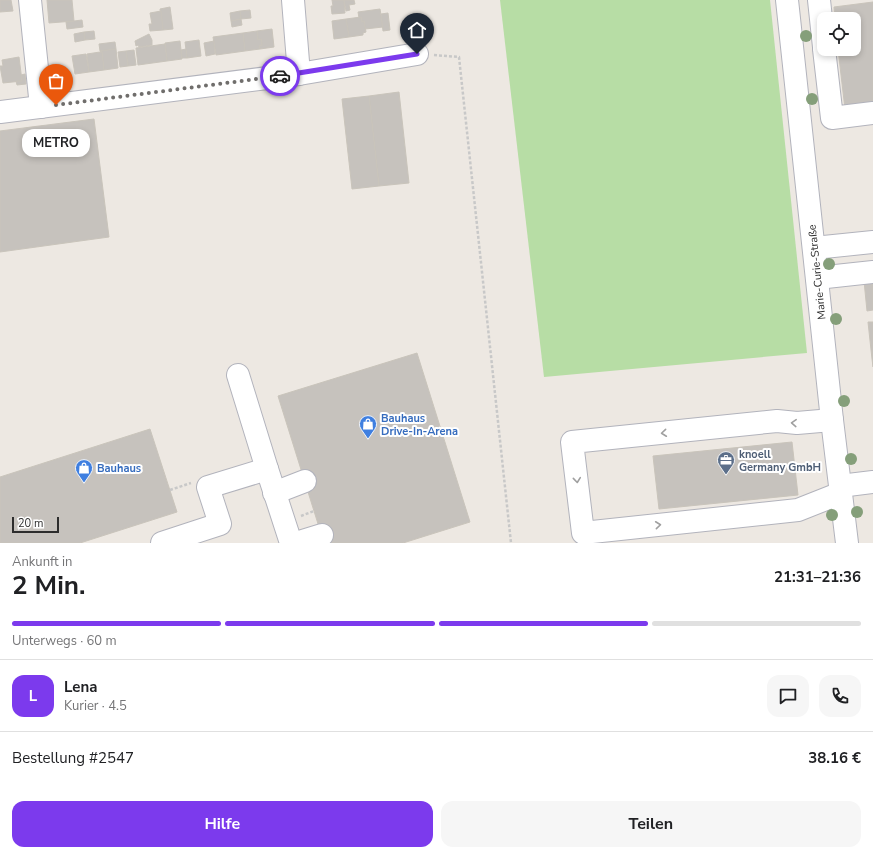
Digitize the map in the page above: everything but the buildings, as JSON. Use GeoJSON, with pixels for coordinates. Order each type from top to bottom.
{"type":"FeatureCollection","features":[{"type":"Feature","properties":{"kind":"street"},"geometry":{"type":"LineString","coordinates":[[30,0],[41,106]]}},
{"type":"Feature","properties":{"kind":"street"},"geometry":{"type":"LineString","coordinates":[[293,0],[299,74]]}},
{"type":"Feature","properties":{"kind":"street","name":"Marie-Curie-Straße"},"geometry":{"type":"LineString","coordinates":[[787,0],[832,420],[847,543]]}},
{"type":"Feature","properties":{"kind":"street"},"geometry":{"type":"LineString","coordinates":[[819,0],[820,12]]}},
{"type":"Feature","properties":{"kind":"street"},"geometry":{"type":"LineString","coordinates":[[0,112],[299,74],[417,54]]}},
{"type":"Feature","properties":{"kind":"street"},"geometry":{"type":"LineString","coordinates":[[825,56],[832,118],[873,113]]}},
{"type":"Feature","properties":{"kind":"street"},"geometry":{"type":"LineString","coordinates":[[814,248],[873,242]]}},
{"type":"Feature","properties":{"kind":"street"},"geometry":{"type":"LineString","coordinates":[[817,278],[873,272]]}},
{"type":"Feature","properties":{"kind":"street"},"geometry":{"type":"LineString","coordinates":[[238,375],[290,543]]}},
{"type":"Feature","properties":{"kind":"street"},"geometry":{"type":"LineString","coordinates":[[832,420],[797,423],[777,421],[572,442],[583,534],[798,510],[841,489],[873,482]]}},
{"type":"Feature","properties":{"kind":"street"},"geometry":{"type":"LineString","coordinates":[[162,543],[220,524],[208,487],[267,469]]}},
{"type":"Feature","properties":{"kind":"street"},"geometry":{"type":"LineString","coordinates":[[274,492],[305,481]]}},
{"type":"Feature","properties":{"kind":"street"},"geometry":{"type":"LineString","coordinates":[[296,543],[322,534]]}},
{"type":"Feature","properties":{"kind":"path"},"geometry":{"type":"LineString","coordinates":[[417,54],[459,57],[511,543]]}},
{"type":"Feature","properties":{"kind":"green space"},"geometry":{"type":"Polygon","coordinates":[[[500,0],[770,0],[807,353],[544,377],[500,0]]]}},
{"type":"Feature","properties":{"kind":"way so far"},"geometry":{"type":"LineString","coordinates":[[56,105],[280,76]]}},
{"type":"Feature","properties":{"kind":"place","name":"METRO"},"geometry":{"type":"Point","coordinates":[56,105]}},
{"type":"Feature","properties":{"kind":"place","name":"Bauhaus Drive-In-Arena"},"geometry":{"type":"Point","coordinates":[368,439]}},
{"type":"Feature","properties":{"kind":"place","name":"knoell Germany GmbH"},"geometry":{"type":"Point","coordinates":[726,475]}},
{"type":"Feature","properties":{"kind":"place","name":"Bauhaus"},"geometry":{"type":"Point","coordinates":[84,483]}},
{"type":"Feature","properties":{"kind":"route"},"geometry":{"type":"LineString","coordinates":[[280,76],[417,54]]}}]}
